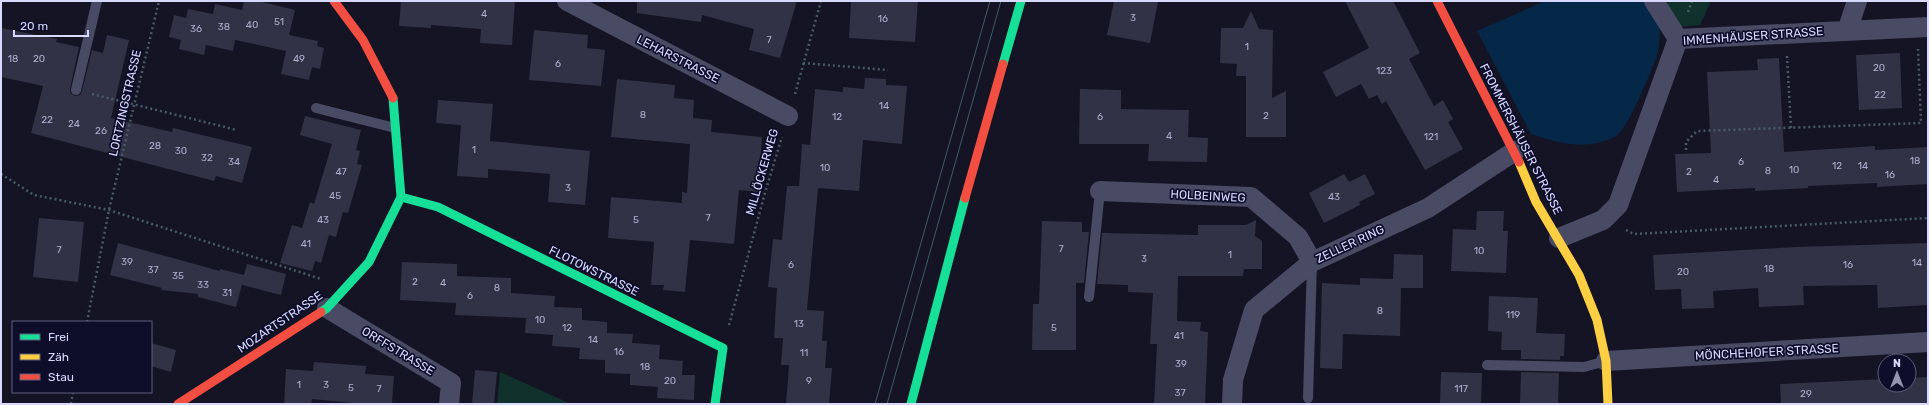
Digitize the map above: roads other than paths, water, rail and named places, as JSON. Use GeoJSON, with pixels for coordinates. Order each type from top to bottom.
{"type":"FeatureCollection","features":[{"type":"Feature","properties":{"kind":"street"},"geometry":{"type":"LineString","coordinates":[[334,1],[363,40],[393,95],[401,197]]}},
{"type":"Feature","properties":{"kind":"street","name":"LEHARSTRASSE"},"geometry":{"type":"LineString","coordinates":[[567,1],[788,116]]}},
{"type":"Feature","properties":{"kind":"street"},"geometry":{"type":"LineString","coordinates":[[911,404],[977,153],[1021,1]]}},
{"type":"Feature","properties":{"kind":"street","name":"FROMMERSHÄUSER STRASSE"},"geometry":{"type":"LineString","coordinates":[[1437,1],[1515,151],[1536,202],[1559,238],[1579,275],[1597,320],[1606,361],[1608,404]]}},
{"type":"Feature","properties":{"kind":"street"},"geometry":{"type":"LineString","coordinates":[[1654,1],[1678,39]]}},
{"type":"Feature","properties":{"kind":"street"},"geometry":{"type":"LineString","coordinates":[[1847,30],[1857,1]]}},
{"type":"Feature","properties":{"kind":"street","name":"IMMENHÄUSER STRASSE"},"geometry":{"type":"LineString","coordinates":[[1559,238],[1603,220],[1618,205],[1678,39],[1922,27]]}},
{"type":"Feature","properties":{"kind":"street","name":"ZELLER RING"},"geometry":{"type":"LineString","coordinates":[[1232,404],[1233,380],[1254,310],[1312,262],[1428,208],[1515,151]]}},
{"type":"Feature","properties":{"kind":"street","name":"HOLBEINWEG"},"geometry":{"type":"LineString","coordinates":[[1100,191],[1251,197],[1298,237],[1312,262]]}},
{"type":"Feature","properties":{"kind":"street","name":"MOZARTSTRASSE"},"geometry":{"type":"LineString","coordinates":[[178,404],[327,308],[369,262],[401,197]]}},
{"type":"Feature","properties":{"kind":"street","name":"FLOTOWSTRASSE"},"geometry":{"type":"LineString","coordinates":[[401,197],[438,207],[723,348],[715,404]]}},
{"type":"Feature","properties":{"kind":"street","name":"ORFFSTRASSE"},"geometry":{"type":"LineString","coordinates":[[327,308],[451,383],[449,404]]}},
{"type":"Feature","properties":{"kind":"street","name":"MÖNCHEHOFER STRASSE"},"geometry":{"type":"LineString","coordinates":[[1606,361],[1928,342]]}},
{"type":"Feature","properties":{"kind":"lane"},"geometry":{"type":"LineString","coordinates":[[76,90],[97,1]]}},
{"type":"Feature","properties":{"kind":"lane"},"geometry":{"type":"LineString","coordinates":[[316,108],[396,128]]}},
{"type":"Feature","properties":{"kind":"lane"},"geometry":{"type":"LineString","coordinates":[[1090,297],[1100,191]]}},
{"type":"Feature","properties":{"kind":"lane"},"geometry":{"type":"LineString","coordinates":[[1308,398],[1312,262]]}},
{"type":"Feature","properties":{"kind":"lane"},"geometry":{"type":"LineString","coordinates":[[1487,365],[1584,367],[1606,361]]}},
{"type":"Feature","properties":{"kind":"water"},"geometry":{"type":"Polygon","coordinates":[[[1545,1],[1647,1],[1656,15],[1660,31],[1658,52],[1646,83],[1627,123],[1621,132],[1616,136],[1605,141],[1584,145],[1553,141],[1531,134],[1477,31],[1545,1]]]}},
{"type":"Feature","properties":{"kind":"tram line"},"geometry":{"type":"LineString","coordinates":[[875,404],[990,1]]}},
{"type":"Feature","properties":{"kind":"tram line"},"geometry":{"type":"LineString","coordinates":[[887,404],[1001,1]]}}]}
